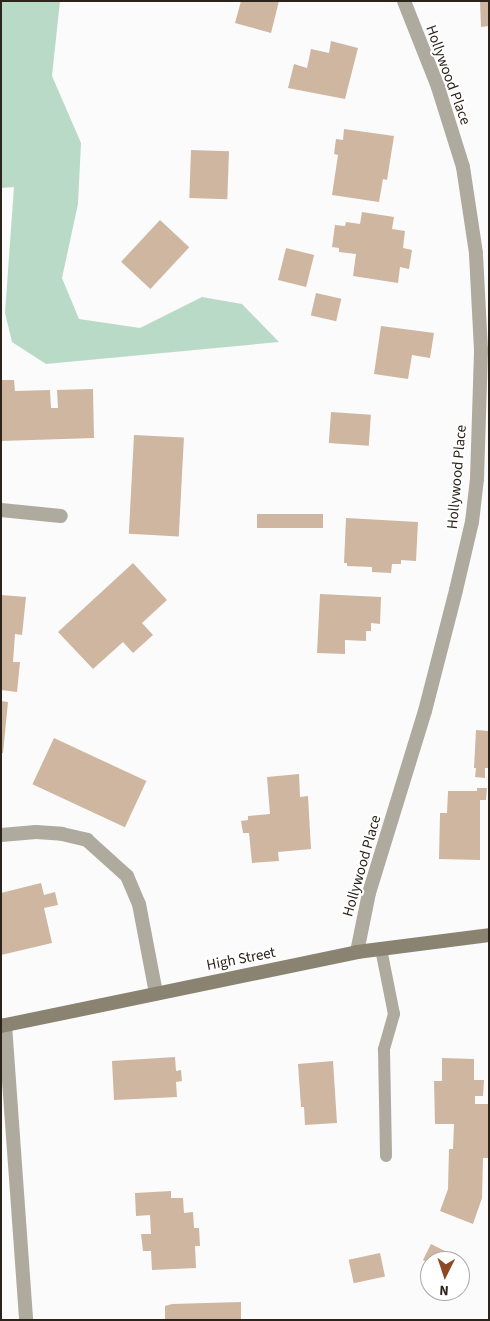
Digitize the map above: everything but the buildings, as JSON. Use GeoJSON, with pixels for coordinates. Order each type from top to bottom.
{"type":"FeatureCollection","features":[{"type":"Feature","properties":{"kind":"main road","name":"High Street"},"geometry":{"type":"LineString","coordinates":[[3,1026],[357,952],[489,935]]}},
{"type":"Feature","properties":{"kind":"street","name":"Hollywood Place"},"geometry":{"type":"LineString","coordinates":[[357,952],[369,893],[425,711],[454,599],[472,522],[476,479],[481,350],[476,252],[469,205],[460,158],[438,87],[404,1]]}},
{"type":"Feature","properties":{"kind":"street"},"geometry":{"type":"LineString","coordinates":[[1,510],[61,516]]}},
{"type":"Feature","properties":{"kind":"street"},"geometry":{"type":"LineString","coordinates":[[1,835],[36,832],[62,834],[86,840],[127,876],[139,904],[156,993]]}},
{"type":"Feature","properties":{"kind":"street"},"geometry":{"type":"LineString","coordinates":[[3,1026],[26,1320]]}},
{"type":"Feature","properties":{"kind":"lane"},"geometry":{"type":"LineString","coordinates":[[381,949],[394,1014],[384,1050],[386,1156]]}},
{"type":"Feature","properties":{"kind":"green space"},"geometry":{"type":"Polygon","coordinates":[[[1,1],[60,1],[52,76],[81,143],[78,204],[62,278],[79,319],[140,328],[202,297],[242,304],[279,342],[46,364],[12,342],[5,313],[14,187],[1,188],[1,1]]]}}]}
